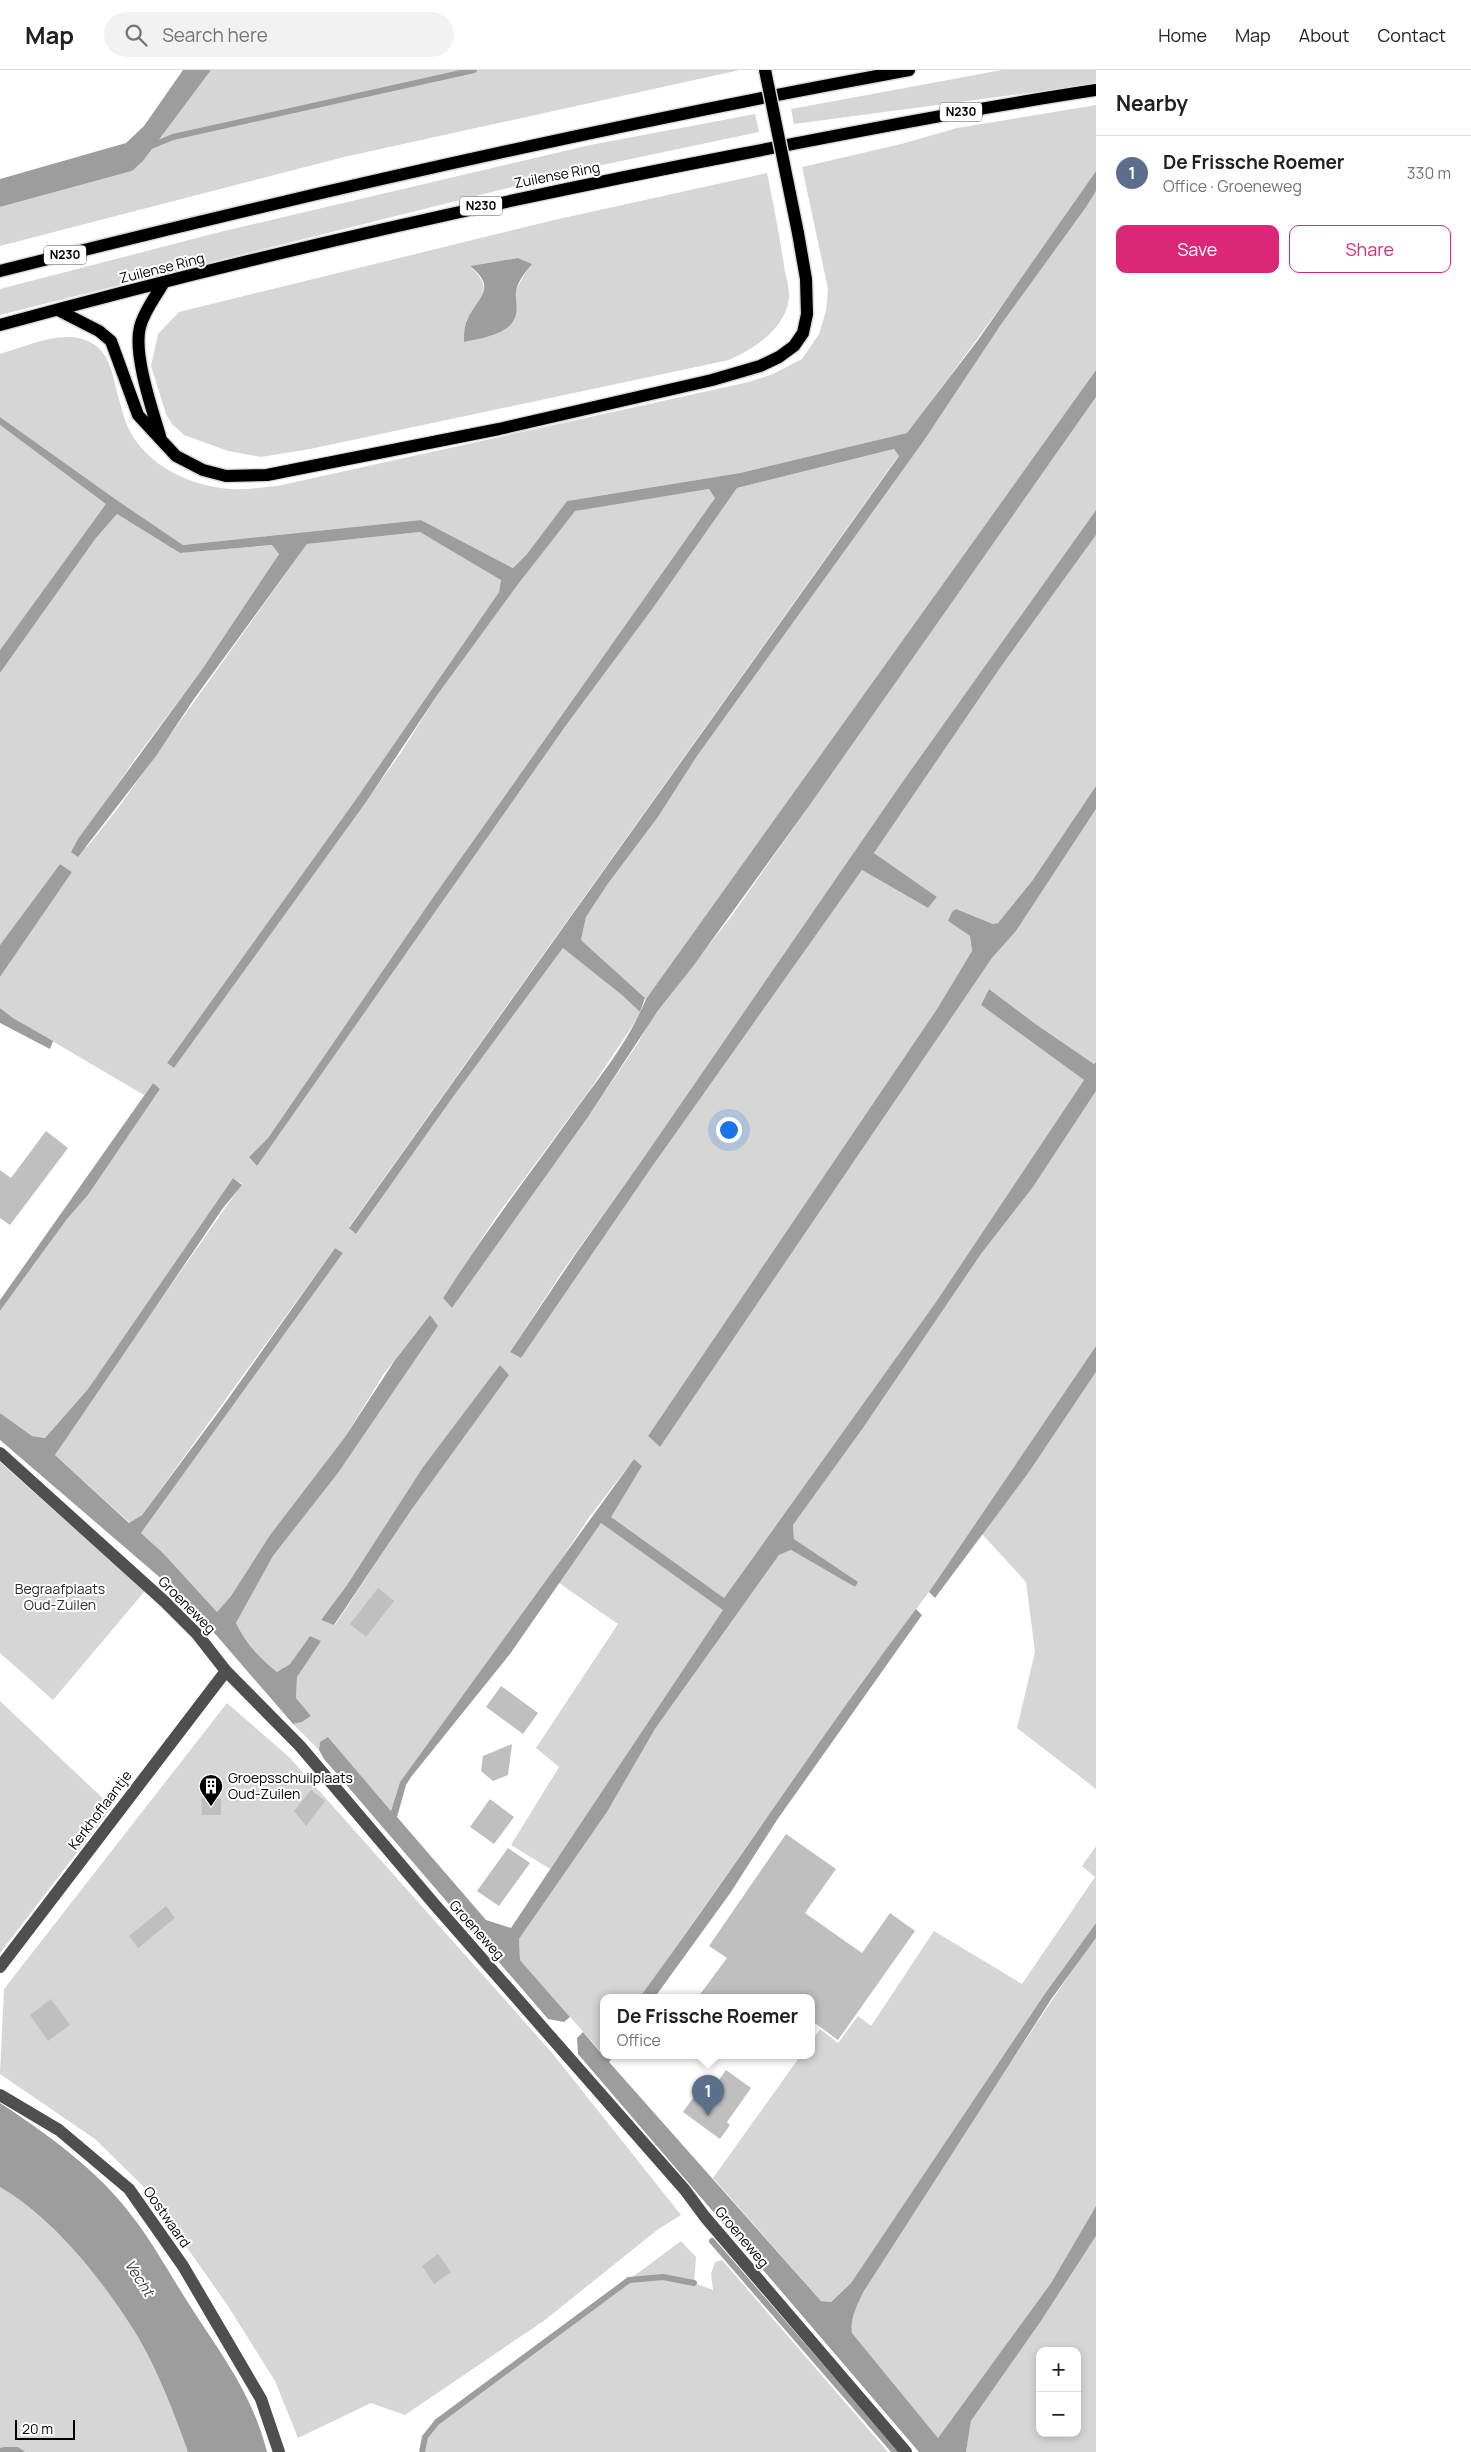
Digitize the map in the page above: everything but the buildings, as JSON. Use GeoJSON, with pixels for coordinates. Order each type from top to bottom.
{"type":"FeatureCollection","features":[{"type":"Feature","properties":{"kind":"main road"},"geometry":{"type":"LineString","coordinates":[[58,310],[99,331],[110,340],[138,415],[176,456],[203,470],[226,476],[267,475],[499,429],[736,374],[779,357],[794,346],[802,333],[807,314],[806,279],[765,70]]}},
{"type":"Feature","properties":{"kind":"main road","name":"N230"},"geometry":{"type":"LineString","coordinates":[[0,271],[299,197],[521,146],[909,70]]}},
{"type":"Feature","properties":{"kind":"main road","name":"Zuilense Ring"},"geometry":{"type":"LineString","coordinates":[[0,325],[164,282],[501,202],[866,130],[1096,90]]}},
{"type":"Feature","properties":{"kind":"main road"},"geometry":{"type":"LineString","coordinates":[[162,441],[148,392],[139,342],[140,327],[144,316],[164,282]]}},
{"type":"Feature","properties":{"kind":"street","name":"Groeneweg"},"geometry":{"type":"LineString","coordinates":[[0,1453],[164,1601],[197,1634],[226,1671],[300,1746],[435,1905],[685,2190],[705,2217],[906,2452]]}},
{"type":"Feature","properties":{"kind":"street","name":"Kerkhoflaantje"},"geometry":{"type":"LineString","coordinates":[[0,1967],[226,1671]]}},
{"type":"Feature","properties":{"kind":"street","name":"Oostwaard"},"geometry":{"type":"LineString","coordinates":[[0,2095],[59,2130],[129,2189],[183,2266],[261,2399],[279,2452]]}},
{"type":"Feature","properties":{"kind":"green space"},"geometry":{"type":"Polygon","coordinates":[[[211,70],[740,70],[344,157],[0,246],[0,207],[132,171],[143,161],[211,70]]]}},
{"type":"Feature","properties":{"kind":"green space"},"geometry":{"type":"Polygon","coordinates":[[[1002,70],[1096,70],[1096,84],[794,124],[791,109],[1002,70]]]}},
{"type":"Feature","properties":{"kind":"green space"},"geometry":{"type":"Polygon","coordinates":[[[1096,105],[1096,171],[1025,274],[908,433],[740,473],[567,501],[527,554],[513,568],[421,520],[183,545],[0,417],[0,354],[60,337],[84,340],[100,349],[108,361],[127,425],[145,452],[170,471],[185,478],[216,487],[243,489],[277,486],[749,382],[773,374],[802,359],[819,334],[826,311],[828,289],[802,167],[901,144],[957,128],[1096,105]]]}},
{"type":"Feature","properties":{"kind":"green space"},"geometry":{"type":"Polygon","coordinates":[[[755,114],[759,132],[588,168],[0,315],[0,289],[220,232],[590,145],[755,114]]]}},
{"type":"Feature","properties":{"kind":"green space"},"geometry":{"type":"Polygon","coordinates":[[[767,173],[789,289],[786,310],[775,329],[767,337],[729,360],[310,449],[261,457],[228,451],[184,435],[172,424],[166,414],[151,366],[158,334],[179,312],[554,220],[767,173]],[[518,258],[470,266],[482,281],[484,287],[481,299],[466,321],[516,306],[516,289],[531,264],[518,258]]]}},
{"type":"Feature","properties":{"kind":"green space"},"geometry":{"type":"Polygon","coordinates":[[[1096,191],[1096,370],[646,999],[581,940],[586,917],[607,885],[658,817],[697,756],[923,442],[1000,326],[1096,191]]]}},
{"type":"Feature","properties":{"kind":"green space"},"geometry":{"type":"Polygon","coordinates":[[[1096,397],[1096,510],[901,784],[640,1163],[564,1269],[510,1352],[521,1358],[649,1171],[862,870],[928,908],[937,897],[874,853],[1000,668],[1096,535],[1096,786],[1032,881],[998,923],[993,924],[956,909],[948,921],[970,936],[972,951],[937,1009],[648,1436],[660,1447],[992,958],[1016,931],[1096,809],[1096,1062],[1094,1064],[989,989],[981,1005],[1084,1080],[936,1302],[724,1598],[610,1517],[642,1466],[634,1459],[590,1516],[550,1576],[400,1782],[391,1811],[328,1737],[320,1742],[319,1750],[293,1724],[302,1722],[311,1716],[296,1698],[297,1677],[320,1641],[310,1636],[290,1664],[277,1672],[254,1650],[236,1623],[273,1556],[338,1473],[437,1326],[430,1315],[383,1375],[345,1437],[270,1535],[231,1596],[217,1612],[163,1553],[141,1533],[343,1253],[335,1248],[142,1515],[130,1523],[55,1455],[89,1402],[242,1184],[233,1178],[88,1389],[45,1438],[32,1436],[0,1413],[0,1311],[67,1219],[88,1195],[160,1089],[153,1083],[144,1095],[13,1018],[0,1008],[0,977],[72,872],[60,864],[0,945],[0,673],[96,538],[117,514],[180,553],[273,545],[279,554],[203,668],[135,759],[71,852],[87,847],[118,808],[307,544],[420,532],[461,554],[501,579],[499,592],[354,802],[167,1063],[174,1068],[400,754],[438,694],[575,510],[710,489],[715,498],[472,842],[268,1138],[249,1157],[257,1166],[567,724],[653,608],[737,488],[894,449],[899,455],[349,1227],[356,1234],[453,1097],[563,948],[602,975],[641,1013],[591,1088],[498,1214],[443,1298],[452,1308],[588,1117],[638,1043],[651,1020],[733,914],[1096,397]],[[500,1366],[423,1467],[347,1585],[321,1620],[335,1625],[412,1509],[509,1375],[500,1366]]]}},
{"type":"Feature","properties":{"kind":"green space"},"geometry":{"type":"Polygon","coordinates":[[[0,425],[107,504],[0,650],[0,425]]]}},
{"type":"Feature","properties":{"kind":"green space"},"geometry":{"type":"Polygon","coordinates":[[[1096,1091],[1096,1346],[929,1592],[864,1679],[643,1994],[600,1994],[600,2051],[520,1960],[519,1939],[607,1812],[655,1729],[779,1555],[791,1550],[855,1587],[857,1582],[794,1539],[793,1525],[863,1428],[981,1254],[1033,1187],[1096,1091]]]}},
{"type":"Feature","properties":{"kind":"green space"},"geometry":{"type":"Polygon","coordinates":[[[1096,1372],[1096,1789],[1017,1728],[1035,1652],[1026,1582],[982,1534],[1029,1472],[1096,1372]]]}},
{"type":"Feature","properties":{"kind":"green space","name":"Begraafplaats Oud-Zuilen"},"geometry":{"type":"Polygon","coordinates":[[[0,1462],[145,1591],[53,1700],[0,1653],[0,1462]]]}},
{"type":"Feature","properties":{"kind":"green space"},"geometry":{"type":"Polygon","coordinates":[[[601,1523],[724,1610],[550,1869],[511,1845],[559,1767],[536,1748],[618,1624],[559,1583],[601,1523]]]}},
{"type":"Feature","properties":{"kind":"green space"},"geometry":{"type":"Polygon","coordinates":[[[0,1701],[112,1807],[0,1953],[0,1701]]]}},
{"type":"Feature","properties":{"kind":"green space"},"geometry":{"type":"Polygon","coordinates":[[[227,1703],[290,1758],[553,2054],[681,2215],[657,2230],[545,2320],[405,2415],[371,2403],[298,2438],[275,2381],[228,2306],[145,2188],[95,2139],[0,2074],[4,1989],[227,1703]]]}},
{"type":"Feature","properties":{"kind":"green space"},"geometry":{"type":"Polygon","coordinates":[[[1096,1846],[1096,1923],[1044,1995],[851,2283],[831,2302],[821,2301],[713,2178],[798,2059],[815,2059],[815,2036],[820,2029],[838,2043],[858,2016],[871,2026],[934,1931],[1022,1984],[1095,1877],[1082,1866],[1096,1846]]]}},
{"type":"Feature","properties":{"kind":"green space"},"geometry":{"type":"Polygon","coordinates":[[[1096,1938],[1096,2206],[1051,2283],[938,2438],[852,2333],[855,2311],[864,2291],[986,2101],[1061,1987],[1096,1938]]]}},
{"type":"Feature","properties":{"kind":"green space"},"geometry":{"type":"Polygon","coordinates":[[[0,2187],[20,2200],[59,2234],[94,2274],[125,2316],[153,2365],[172,2408],[188,2452],[25,2452],[0,2448],[0,2187]]]}},
{"type":"Feature","properties":{"kind":"green space"},"geometry":{"type":"Polygon","coordinates":[[[1096,2236],[1096,2452],[966,2452],[971,2421],[1041,2321],[1096,2236]]]}},
{"type":"Feature","properties":{"kind":"green space"},"geometry":{"type":"Polygon","coordinates":[[[681,2241],[696,2257],[694,2283],[713,2290],[711,2274],[715,2262],[722,2260],[888,2452],[422,2452],[425,2437],[437,2422],[681,2241]]]}},
{"type":"Feature","properties":{"kind":"water"},"geometry":{"type":"Polygon","coordinates":[[[183,70],[211,70],[143,161],[132,171],[0,207],[0,179],[126,143],[144,126],[183,70]]]}},
{"type":"Feature","properties":{"kind":"water"},"geometry":{"type":"Polygon","coordinates":[[[1096,171],[1096,191],[1086,207],[1000,326],[923,442],[697,756],[658,817],[607,885],[586,917],[581,940],[645,998],[640,1012],[622,995],[563,948],[453,1097],[356,1234],[349,1228],[899,456],[894,449],[737,488],[653,608],[567,724],[257,1166],[249,1157],[268,1138],[432,899],[715,498],[709,489],[575,511],[519,583],[438,694],[366,802],[174,1068],[167,1063],[354,802],[499,592],[501,580],[420,532],[307,544],[194,699],[156,756],[78,857],[71,852],[78,839],[203,668],[279,554],[272,545],[180,553],[117,514],[96,538],[0,673],[0,650],[106,504],[0,425],[0,417],[183,545],[421,520],[513,568],[527,554],[567,501],[740,473],[907,433],[978,340],[1096,171]]]}},
{"type":"Feature","properties":{"kind":"water"},"geometry":{"type":"Polygon","coordinates":[[[518,258],[532,264],[523,275],[517,287],[516,314],[513,321],[509,327],[495,334],[464,342],[466,323],[483,294],[484,288],[479,274],[470,266],[518,258]]]}},
{"type":"Feature","properties":{"kind":"water"},"geometry":{"type":"Polygon","coordinates":[[[1096,370],[1096,397],[809,806],[694,965],[657,1012],[588,1117],[452,1308],[443,1298],[492,1225],[615,1056],[632,1028],[646,999],[1096,370]]]}},
{"type":"Feature","properties":{"kind":"water"},"geometry":{"type":"Polygon","coordinates":[[[1096,510],[1096,535],[1000,668],[874,853],[937,897],[928,908],[862,870],[649,1171],[521,1358],[510,1352],[577,1252],[901,784],[1096,510]]]}},
{"type":"Feature","properties":{"kind":"water"},"geometry":{"type":"Polygon","coordinates":[[[1096,786],[1096,809],[1016,931],[992,958],[660,1447],[648,1436],[937,1009],[972,951],[970,936],[948,921],[952,912],[956,909],[993,924],[998,923],[1032,881],[1096,786]]]}},
{"type":"Feature","properties":{"kind":"water"},"geometry":{"type":"Polygon","coordinates":[[[60,864],[72,872],[0,977],[0,945],[60,864]]]}},
{"type":"Feature","properties":{"kind":"water"},"geometry":{"type":"Polygon","coordinates":[[[989,989],[1094,1064],[1096,1062],[1096,1091],[1033,1187],[981,1254],[863,1428],[793,1525],[794,1539],[858,1582],[855,1587],[791,1550],[779,1555],[655,1729],[607,1812],[519,1939],[520,1960],[570,2017],[564,2022],[548,2019],[324,1759],[319,1750],[320,1742],[328,1737],[391,1811],[400,1782],[634,1459],[642,1466],[611,1517],[724,1598],[936,1302],[1084,1080],[981,1005],[989,989]],[[601,1523],[510,1654],[406,1785],[397,1817],[486,1920],[511,1928],[723,1610],[601,1523]]]}},
{"type":"Feature","properties":{"kind":"water"},"geometry":{"type":"Polygon","coordinates":[[[0,1008],[13,1018],[53,1041],[50,1049],[0,1023],[0,1008]]]}},
{"type":"Feature","properties":{"kind":"water"},"geometry":{"type":"Polygon","coordinates":[[[153,1083],[160,1089],[88,1195],[67,1219],[0,1311],[0,1300],[153,1083]]]}},
{"type":"Feature","properties":{"kind":"water"},"geometry":{"type":"Polygon","coordinates":[[[233,1178],[242,1185],[223,1208],[55,1455],[129,1523],[142,1515],[223,1406],[335,1248],[343,1253],[141,1533],[163,1553],[217,1612],[231,1596],[270,1535],[345,1437],[395,1360],[430,1315],[438,1326],[338,1473],[273,1556],[236,1623],[244,1638],[254,1650],[277,1672],[290,1664],[310,1636],[321,1641],[297,1677],[296,1698],[311,1716],[302,1722],[293,1724],[217,1636],[171,1587],[0,1440],[0,1413],[32,1436],[45,1438],[88,1389],[233,1178]]]}},
{"type":"Feature","properties":{"kind":"water"},"geometry":{"type":"Polygon","coordinates":[[[1096,1346],[1096,1372],[1029,1472],[935,1598],[929,1592],[1096,1346]]]}},
{"type":"Feature","properties":{"kind":"water"},"geometry":{"type":"Polygon","coordinates":[[[500,1365],[509,1375],[412,1509],[334,1625],[321,1620],[347,1585],[423,1467],[500,1365]]]}},
{"type":"Feature","properties":{"kind":"water"},"geometry":{"type":"Polygon","coordinates":[[[916,1609],[922,1615],[777,1820],[731,1892],[657,1994],[642,1994],[709,1900],[880,1657],[916,1609]]]}},
{"type":"Feature","properties":{"kind":"water"},"geometry":{"type":"Polygon","coordinates":[[[1096,1923],[1096,1938],[1052,1998],[864,2291],[852,2322],[852,2333],[938,2438],[1051,2283],[1096,2206],[1096,2236],[1041,2321],[971,2421],[966,2452],[919,2452],[578,2054],[577,2038],[583,2032],[600,2052],[600,2059],[611,2059],[609,2062],[821,2301],[831,2302],[851,2283],[1044,1995],[1096,1923]]]}},
{"type":"Feature","properties":{"kind":"water","name":"Vecht"},"geometry":{"type":"Polygon","coordinates":[[[0,2103],[36,2127],[88,2168],[104,2183],[132,2216],[238,2380],[254,2414],[267,2452],[188,2452],[172,2408],[153,2365],[125,2316],[94,2274],[59,2234],[20,2200],[0,2187],[0,2103]]]}},
{"type":"Feature","properties":{"kind":"water"},"geometry":{"type":"Polygon","coordinates":[[[18,2447],[25,2452],[0,2452],[0,2448],[18,2447]]]}},
{"type":"Feature","properties":{"kind":"waterway"},"geometry":{"type":"LineString","coordinates":[[151,146],[173,137],[474,70]]}},
{"type":"Feature","properties":{"kind":"waterway"},"geometry":{"type":"LineString","coordinates":[[712,2241],[895,2452]]}},
{"type":"Feature","properties":{"kind":"waterway"},"geometry":{"type":"LineString","coordinates":[[422,2452],[425,2437],[437,2422],[629,2280],[663,2277],[694,2283]]}},
{"type":"Feature","properties":{"kind":"place","name":"Groepsschuilplaats Oud-Zuilen"},"geometry":{"type":"Point","coordinates":[211,1807]}},
{"type":"Feature","properties":{"kind":"place","name":"De Frissche Roemer"},"geometry":{"type":"Point","coordinates":[708,2116]}}]}
